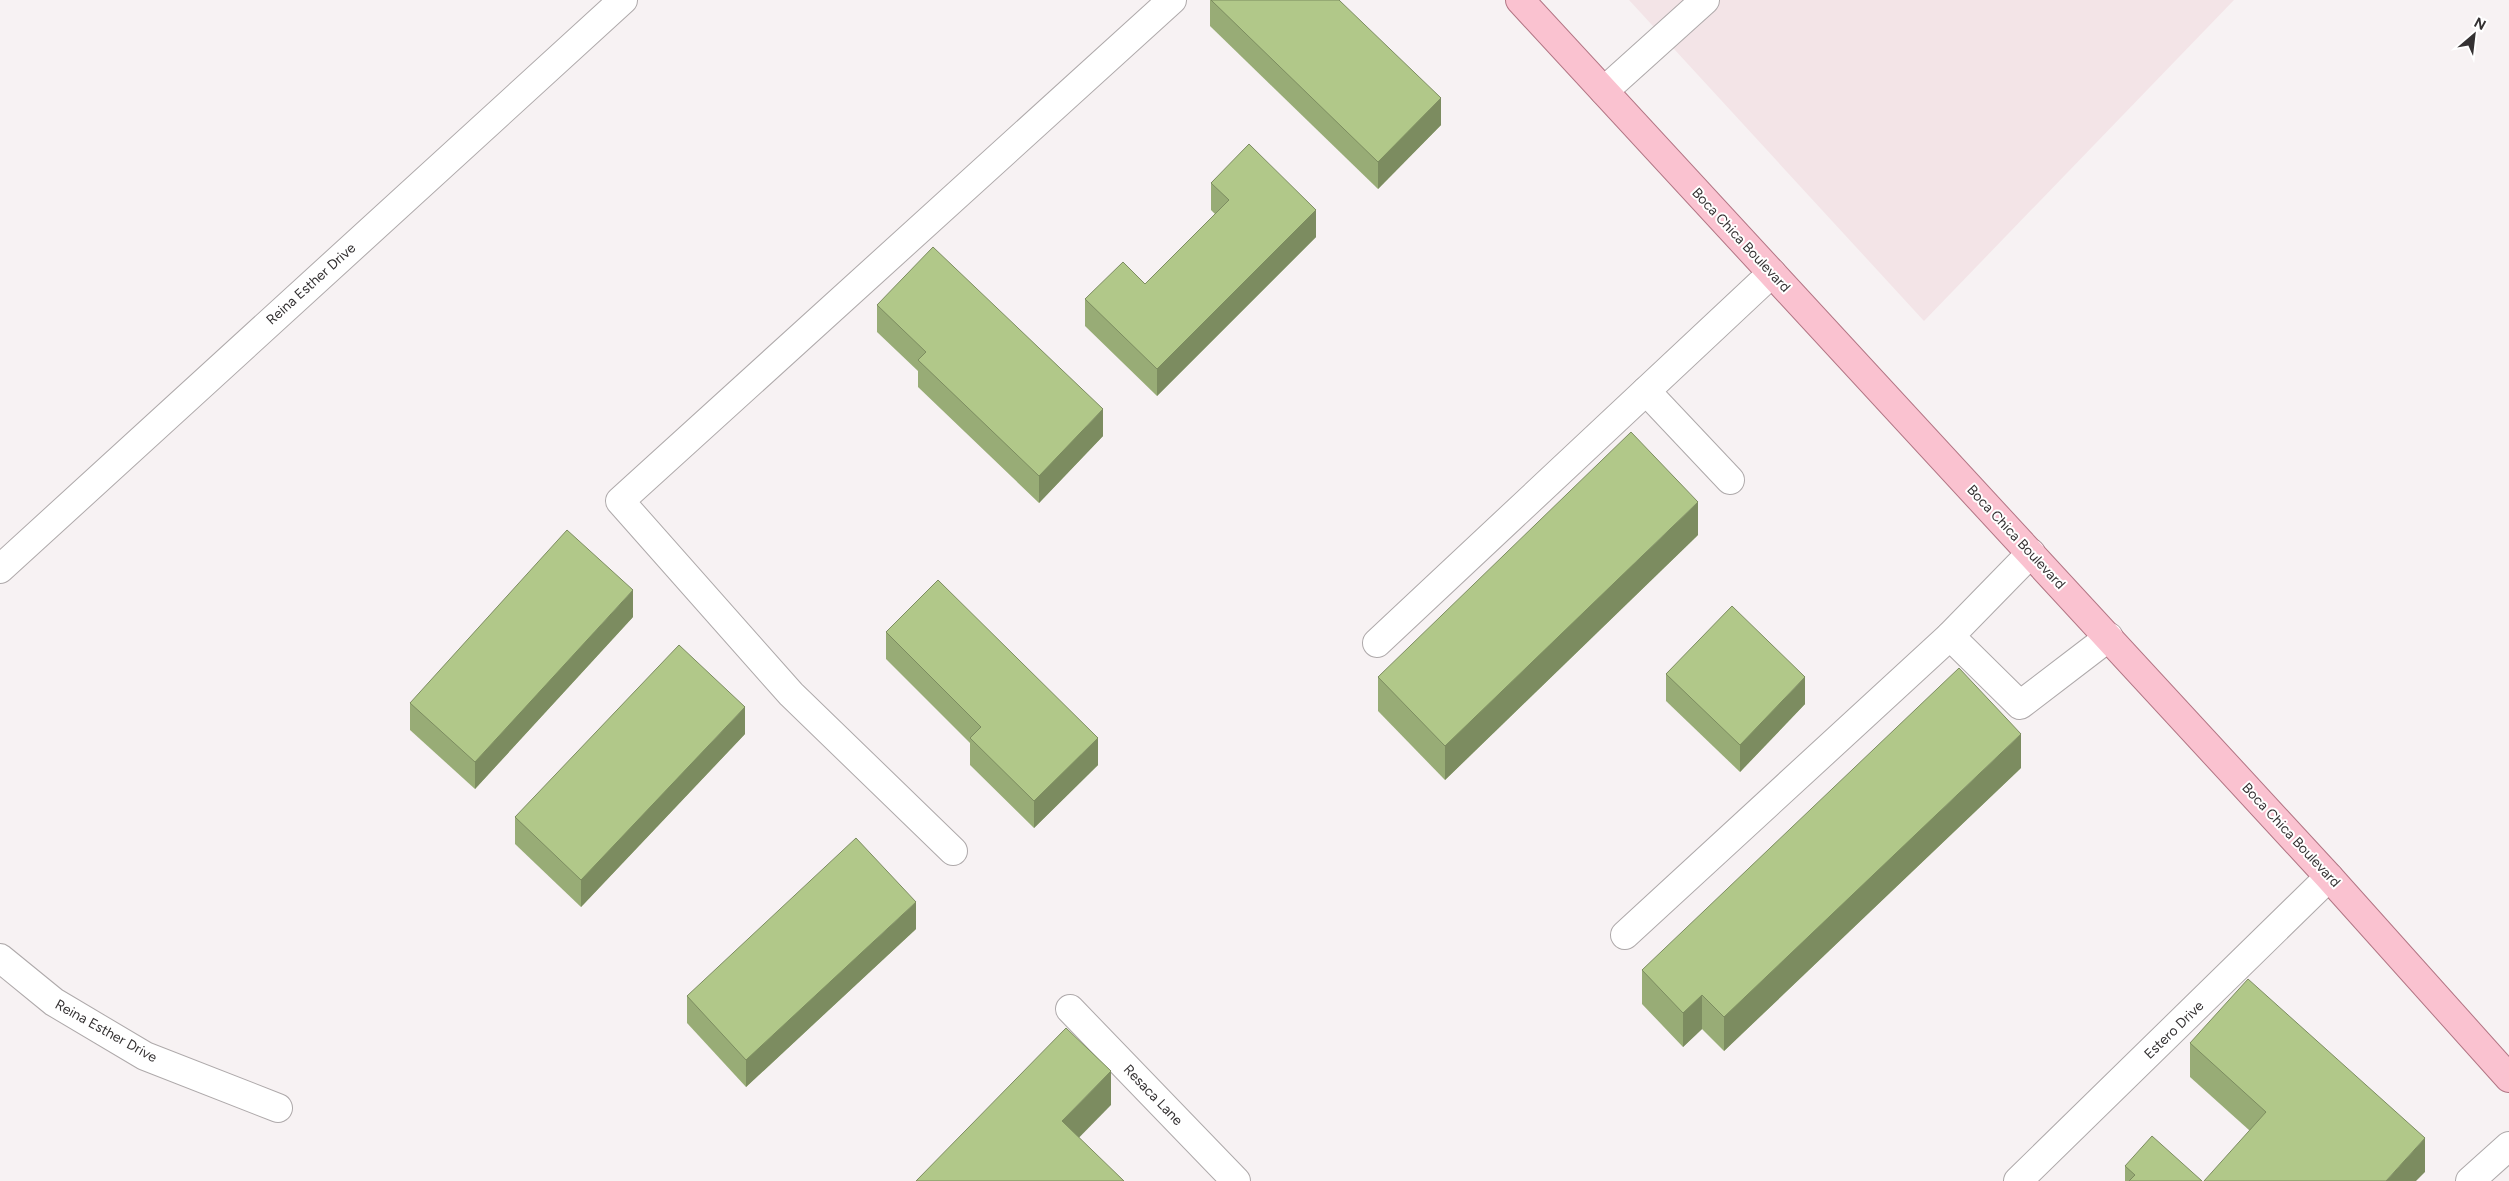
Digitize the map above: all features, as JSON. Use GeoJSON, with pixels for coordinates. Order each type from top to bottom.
{"type":"FeatureCollection","features":[{"type":"Feature","properties":{"kind":"main road","name":"Boca Chica Boulevard"},"geometry":{"type":"LineString","coordinates":[[1520,0],[2329,877],[2509,1078]]}},
{"type":"Feature","properties":{"kind":"street","name":"Reina Esther Drive"},"geometry":{"type":"LineString","coordinates":[[0,569],[623,0]]}},
{"type":"Feature","properties":{"kind":"street"},"geometry":{"type":"LineString","coordinates":[[953,851],[791,694],[620,501],[1172,0]]}},
{"type":"Feature","properties":{"kind":"street"},"geometry":{"type":"LineString","coordinates":[[1604,91],[1705,0]]}},
{"type":"Feature","properties":{"kind":"street"},"geometry":{"type":"LineString","coordinates":[[1377,643],[1772,274]]}},
{"type":"Feature","properties":{"kind":"street"},"geometry":{"type":"LineString","coordinates":[[1646,391],[1730,480]]}},
{"type":"Feature","properties":{"kind":"street"},"geometry":{"type":"LineString","coordinates":[[1625,935],[1950,636],[2031,553]]}},
{"type":"Feature","properties":{"kind":"street"},"geometry":{"type":"LineString","coordinates":[[1950,636],[2020,704],[2109,638]]}},
{"type":"Feature","properties":{"kind":"street","name":"Estero Drive"},"geometry":{"type":"LineString","coordinates":[[2018,1181],[2329,877]]}},
{"type":"Feature","properties":{"kind":"street","name":"Reina Esther Drive"},"geometry":{"type":"LineString","coordinates":[[0,958],[54,1002],[145,1056],[278,1108]]}},
{"type":"Feature","properties":{"kind":"street","name":"Resaca Lane"},"geometry":{"type":"LineString","coordinates":[[1070,1009],[1236,1181]]}},
{"type":"Feature","properties":{"kind":"street"},"geometry":{"type":"LineString","coordinates":[[2470,1181],[2509,1146]]}},
{"type":"Feature","properties":{"kind":"shaded area"},"geometry":{"type":"Polygon","coordinates":[[[1629,0],[2234,0],[1924,321],[1629,0]]]}},
{"type":"Feature","properties":{"kind":"building"},"geometry":{"type":"Polygon","coordinates":[[[1211,0],[1339,0],[1441,98],[1378,162],[1211,0]]]}},
{"type":"Feature","properties":{"kind":"building"},"geometry":{"type":"Polygon","coordinates":[[[1249,144],[1316,210],[1157,369],[1085,299],[1123,262],[1145,284],[1229,200],[1211,183],[1249,144]]]}},
{"type":"Feature","properties":{"kind":"building"},"geometry":{"type":"Polygon","coordinates":[[[933,247],[1103,409],[1039,476],[918,360],[926,352],[877,305],[933,247]]]}},
{"type":"Feature","properties":{"kind":"building"},"geometry":{"type":"Polygon","coordinates":[[[1631,432],[1698,502],[1445,746],[1378,677],[1631,432]]]}},
{"type":"Feature","properties":{"kind":"building"},"geometry":{"type":"Polygon","coordinates":[[[567,530],[633,590],[475,762],[410,703],[567,530]]]}},
{"type":"Feature","properties":{"kind":"building"},"geometry":{"type":"Polygon","coordinates":[[[938,580],[1098,738],[1034,801],[970,738],[981,727],[886,632],[938,580]]]}},
{"type":"Feature","properties":{"kind":"building"},"geometry":{"type":"Polygon","coordinates":[[[1732,606],[1805,677],[1740,745],[1666,674],[1732,606]]]}},
{"type":"Feature","properties":{"kind":"building"},"geometry":{"type":"Polygon","coordinates":[[[679,645],[745,707],[581,880],[515,817],[679,645]]]}},
{"type":"Feature","properties":{"kind":"building"},"geometry":{"type":"Polygon","coordinates":[[[1959,668],[2021,734],[1724,1017],[1702,995],[1683,1013],[1642,970],[1959,668]]]}},
{"type":"Feature","properties":{"kind":"building"},"geometry":{"type":"Polygon","coordinates":[[[856,838],[916,902],[746,1060],[687,996],[856,838]]]}},
{"type":"Feature","properties":{"kind":"building"},"geometry":{"type":"Polygon","coordinates":[[[2248,979],[2425,1138],[2386,1181],[2204,1181],[2266,1112],[2190,1043],[2248,979]]]}},
{"type":"Feature","properties":{"kind":"building"},"geometry":{"type":"Polygon","coordinates":[[[1066,1028],[1111,1071],[1062,1121],[1124,1181],[916,1181],[1066,1028]]]}},
{"type":"Feature","properties":{"kind":"building"},"geometry":{"type":"Polygon","coordinates":[[[2152,1136],[2202,1181],[2129,1181],[2135,1175],[2125,1166],[2152,1136]]]}}]}
